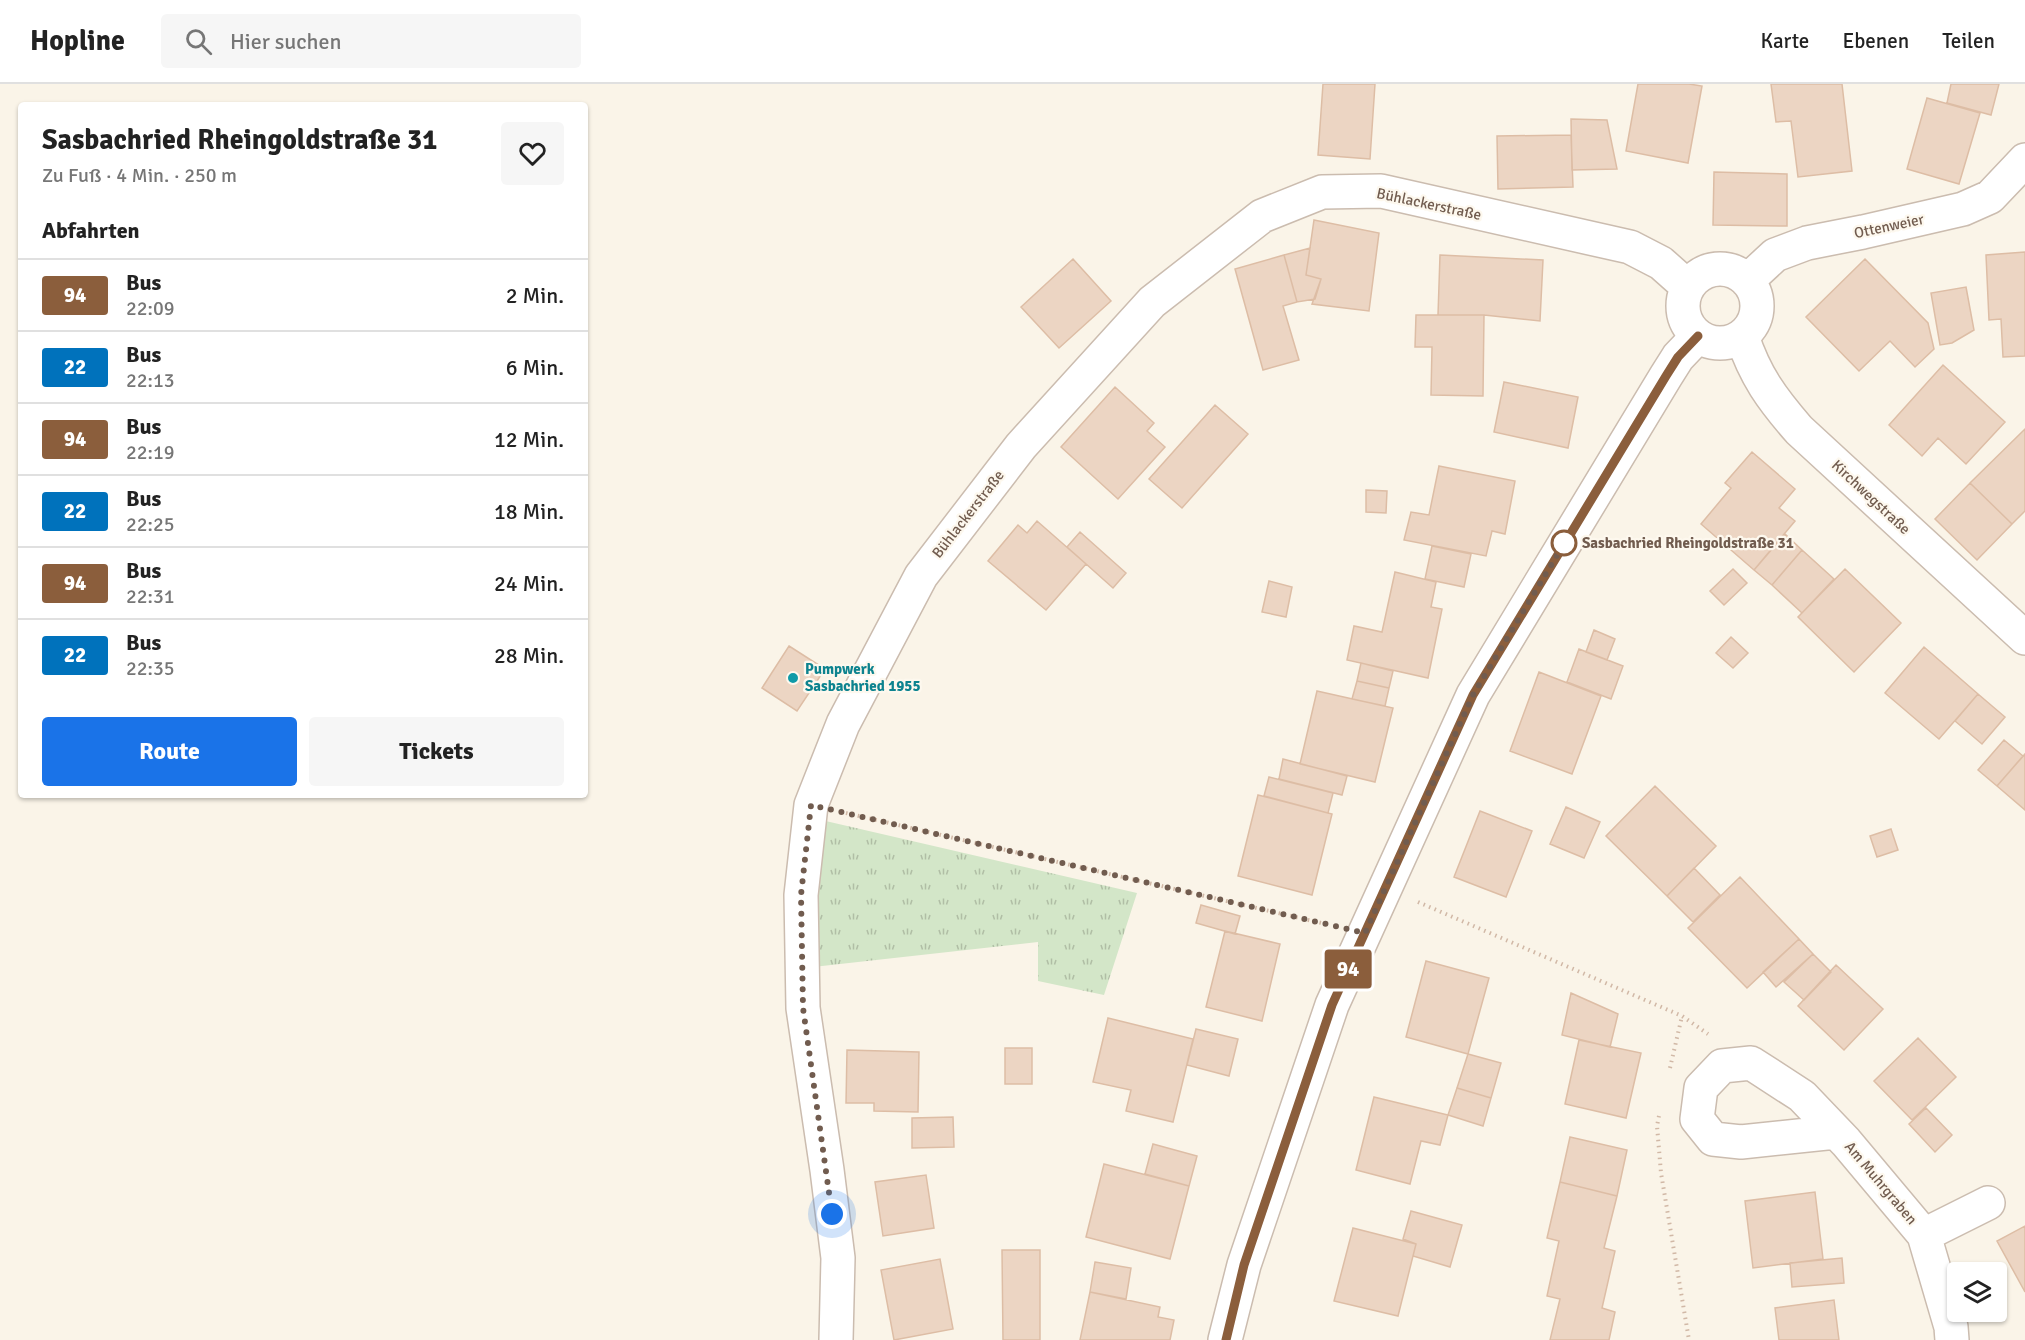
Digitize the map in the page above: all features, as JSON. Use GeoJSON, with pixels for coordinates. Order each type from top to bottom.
{"type":"FeatureCollection","features":[{"type":"Feature","properties":{"kind":"street","name":"Ottenweier"},"geometry":{"type":"LineString","coordinates":[[1747,281],[1775,255],[1807,243],[1963,209],[1990,197],[2025,160]]}},
{"type":"Feature","properties":{"kind":"street","name":"Bühlackerstraße"},"geometry":{"type":"LineString","coordinates":[[836,1340],[838,1258],[803,1008],[801,895],[811,805],[843,724],[921,576],[1021,446],[1152,302],[1262,216],[1322,192],[1381,191],[1630,247],[1661,263],[1688,287]]}},
{"type":"Feature","properties":{"kind":"street"},"geometry":{"type":"LineString","coordinates":[[1715,269],[1727,269],[1738,273],[1747,281],[1754,291],[1757,303],[1753,322],[1742,336],[1731,342],[1720,343],[1698,336],[1690,328],[1682,308],[1688,287],[1695,278],[1715,269]]}},
{"type":"Feature","properties":{"kind":"street"},"geometry":{"type":"LineString","coordinates":[[1226,1340],[1244,1265],[1329,1015],[1473,695],[1666,376],[1678,357],[1698,336]]}},
{"type":"Feature","properties":{"kind":"street","name":"Kirchwegstraße"},"geometry":{"type":"LineString","coordinates":[[1742,336],[1751,363],[1773,399],[1799,430],[2025,638]]}},
{"type":"Feature","properties":{"kind":"street","name":"Am Muhrgraben"},"geometry":{"type":"LineString","coordinates":[[1836,1132],[1741,1142],[1713,1139],[1696,1119],[1701,1088],[1722,1066],[1751,1063],[1802,1096],[1836,1132],[1924,1235],[1951,1327],[1952,1340]]}},
{"type":"Feature","properties":{"kind":"street","name":"Am Muhrgraben"},"geometry":{"type":"LineString","coordinates":[[1924,1235],[1988,1203]]}},
{"type":"Feature","properties":{"kind":"path"},"geometry":{"type":"LineString","coordinates":[[811,805],[1365,933]]}},
{"type":"Feature","properties":{"kind":"path"},"geometry":{"type":"LineString","coordinates":[[1385,888],[1682,1016],[1751,1063]]}},
{"type":"Feature","properties":{"kind":"path"},"geometry":{"type":"LineString","coordinates":[[1669,1071],[1682,1016]]}},
{"type":"Feature","properties":{"kind":"path"},"geometry":{"type":"LineString","coordinates":[[1659,1115],[1657,1126],[1661,1173],[1689,1340]]}},
{"type":"Feature","properties":{"kind":"green space"},"geometry":{"type":"Polygon","coordinates":[[[817,819],[1137,893],[1104,995],[1038,981],[1038,942],[813,967],[817,819]]]}},
{"type":"Feature","properties":{"kind":"building"},"geometry":{"type":"Polygon","coordinates":[[[1323,84],[1375,84],[1370,159],[1318,155],[1323,84]]]}},
{"type":"Feature","properties":{"kind":"building"},"geometry":{"type":"Polygon","coordinates":[[[1638,84],[1702,86],[1688,163],[1626,151],[1638,84]]]}},
{"type":"Feature","properties":{"kind":"building"},"geometry":{"type":"Polygon","coordinates":[[[1771,84],[1842,84],[1852,171],[1798,177],[1791,121],[1776,122],[1771,84]]]}},
{"type":"Feature","properties":{"kind":"building"},"geometry":{"type":"Polygon","coordinates":[[[1951,84],[1999,84],[1991,115],[1947,103],[1951,84]]]}},
{"type":"Feature","properties":{"kind":"building"},"geometry":{"type":"Polygon","coordinates":[[[1927,98],[1980,113],[1959,184],[1907,169],[1927,98]]]}},
{"type":"Feature","properties":{"kind":"building"},"geometry":{"type":"Polygon","coordinates":[[[1571,119],[1607,120],[1617,169],[1572,170],[1571,119]]]}},
{"type":"Feature","properties":{"kind":"building"},"geometry":{"type":"Polygon","coordinates":[[[1571,135],[1573,187],[1498,189],[1497,136],[1571,135]]]}},
{"type":"Feature","properties":{"kind":"building"},"geometry":{"type":"Polygon","coordinates":[[[1714,172],[1787,174],[1787,226],[1713,225],[1714,172]]]}},
{"type":"Feature","properties":{"kind":"building"},"geometry":{"type":"Polygon","coordinates":[[[1314,220],[1379,233],[1369,311],[1312,304],[1321,279],[1306,275],[1314,220]]]}},
{"type":"Feature","properties":{"kind":"building"},"geometry":{"type":"Polygon","coordinates":[[[1310,248],[1306,275],[1321,279],[1315,299],[1297,302],[1284,255],[1310,248]]]}},
{"type":"Feature","properties":{"kind":"building"},"geometry":{"type":"Polygon","coordinates":[[[2025,252],[2025,356],[2003,357],[2001,319],[1989,320],[1986,255],[2025,252]]]}},
{"type":"Feature","properties":{"kind":"building"},"geometry":{"type":"Polygon","coordinates":[[[1284,255],[1297,302],[1283,306],[1299,360],[1263,370],[1235,269],[1284,255]]]}},
{"type":"Feature","properties":{"kind":"building"},"geometry":{"type":"Polygon","coordinates":[[[1440,255],[1543,260],[1540,321],[1484,315],[1438,315],[1440,255]]]}},
{"type":"Feature","properties":{"kind":"building"},"geometry":{"type":"Polygon","coordinates":[[[1073,259],[1111,301],[1059,348],[1021,307],[1073,259]]]}},
{"type":"Feature","properties":{"kind":"building"},"geometry":{"type":"Polygon","coordinates":[[[1865,259],[1928,323],[1934,349],[1915,367],[1890,341],[1859,371],[1806,317],[1865,259]]]}},
{"type":"Feature","properties":{"kind":"building"},"geometry":{"type":"Polygon","coordinates":[[[1966,287],[1974,330],[1952,343],[1940,345],[1931,293],[1966,287]]]}},
{"type":"Feature","properties":{"kind":"building"},"geometry":{"type":"Polygon","coordinates":[[[1416,315],[1484,315],[1483,396],[1431,395],[1432,347],[1415,347],[1416,315]]]}},
{"type":"Feature","properties":{"kind":"building"},"geometry":{"type":"Polygon","coordinates":[[[1943,365],[2005,422],[1966,464],[1938,438],[1922,456],[1889,425],[1943,365]]]}},
{"type":"Feature","properties":{"kind":"building"},"geometry":{"type":"Polygon","coordinates":[[[1504,382],[1578,397],[1568,448],[1494,432],[1504,382]]]}},
{"type":"Feature","properties":{"kind":"building"},"geometry":{"type":"Polygon","coordinates":[[[1115,387],[1154,423],[1147,431],[1165,447],[1118,499],[1061,447],[1115,387]]]}},
{"type":"Feature","properties":{"kind":"building"},"geometry":{"type":"Polygon","coordinates":[[[1215,405],[1248,434],[1182,508],[1149,479],[1215,405]]]}},
{"type":"Feature","properties":{"kind":"building"},"geometry":{"type":"Polygon","coordinates":[[[2025,429],[2025,511],[2012,524],[1970,483],[2025,429]]]}},
{"type":"Feature","properties":{"kind":"building"},"geometry":{"type":"Polygon","coordinates":[[[1752,452],[1795,489],[1779,508],[1795,521],[1754,570],[1701,524],[1731,488],[1725,483],[1752,452]]]}},
{"type":"Feature","properties":{"kind":"building"},"geometry":{"type":"Polygon","coordinates":[[[1439,466],[1515,481],[1505,534],[1492,531],[1486,556],[1404,540],[1411,512],[1429,515],[1439,466]]]}},
{"type":"Feature","properties":{"kind":"building"},"geometry":{"type":"Polygon","coordinates":[[[1970,483],[2012,524],[1977,560],[1935,519],[1970,483]]]}},
{"type":"Feature","properties":{"kind":"building"},"geometry":{"type":"Polygon","coordinates":[[[1366,490],[1387,491],[1386,513],[1366,512],[1366,490]]]}},
{"type":"Feature","properties":{"kind":"building"},"geometry":{"type":"Polygon","coordinates":[[[1037,521],[1086,564],[1046,610],[988,561],[1018,525],[1027,533],[1037,521]]]}},
{"type":"Feature","properties":{"kind":"building"},"geometry":{"type":"Polygon","coordinates":[[[1080,532],[1126,573],[1113,588],[1067,547],[1080,532]]]}},
{"type":"Feature","properties":{"kind":"building"},"geometry":{"type":"Polygon","coordinates":[[[1785,534],[1802,550],[1772,585],[1754,570],[1785,534]]]}},
{"type":"Feature","properties":{"kind":"building"},"geometry":{"type":"Polygon","coordinates":[[[1432,546],[1471,554],[1464,587],[1425,579],[1432,546]]]}},
{"type":"Feature","properties":{"kind":"building"},"geometry":{"type":"Polygon","coordinates":[[[1802,550],[1834,579],[1802,613],[1772,585],[1802,550]]]}},
{"type":"Feature","properties":{"kind":"building"},"geometry":{"type":"Polygon","coordinates":[[[1733,569],[1747,583],[1724,605],[1710,591],[1733,569]]]}},
{"type":"Feature","properties":{"kind":"building"},"geometry":{"type":"Polygon","coordinates":[[[1845,569],[1901,623],[1854,672],[1798,617],[1845,569]]]}},
{"type":"Feature","properties":{"kind":"building"},"geometry":{"type":"Polygon","coordinates":[[[1395,572],[1436,582],[1431,607],[1442,609],[1428,678],[1347,660],[1354,626],[1382,632],[1395,572]]]}},
{"type":"Feature","properties":{"kind":"building"},"geometry":{"type":"Polygon","coordinates":[[[1269,581],[1292,587],[1286,617],[1262,612],[1269,581]]]}},
{"type":"Feature","properties":{"kind":"building"},"geometry":{"type":"Polygon","coordinates":[[[1594,630],[1615,639],[1607,660],[1586,652],[1594,630]]]}},
{"type":"Feature","properties":{"kind":"building"},"geometry":{"type":"Polygon","coordinates":[[[1731,637],[1748,653],[1733,668],[1716,653],[1731,637]]]}},
{"type":"Feature","properties":{"kind":"building","name":"Pumpwerk Sasbachried 1955"},"geometry":{"type":"Polygon","coordinates":[[[789,646],[825,669],[797,711],[762,688],[789,646]]]}},
{"type":"Feature","properties":{"kind":"building"},"geometry":{"type":"Polygon","coordinates":[[[1924,647],[1978,694],[1939,739],[1885,693],[1924,647]]]}},
{"type":"Feature","properties":{"kind":"building"},"geometry":{"type":"Polygon","coordinates":[[[1579,649],[1623,666],[1611,699],[1567,682],[1579,649]]]}},
{"type":"Feature","properties":{"kind":"building"},"geometry":{"type":"Polygon","coordinates":[[[1361,663],[1393,671],[1389,688],[1357,681],[1361,663]]]}},
{"type":"Feature","properties":{"kind":"building"},"geometry":{"type":"Polygon","coordinates":[[[1539,672],[1601,696],[1572,774],[1510,751],[1539,672]]]}},
{"type":"Feature","properties":{"kind":"building"},"geometry":{"type":"Polygon","coordinates":[[[1357,681],[1389,688],[1385,706],[1352,699],[1357,681]]]}},
{"type":"Feature","properties":{"kind":"building"},"geometry":{"type":"Polygon","coordinates":[[[1317,691],[1393,708],[1375,782],[1300,764],[1317,691]]]}},
{"type":"Feature","properties":{"kind":"building"},"geometry":{"type":"Polygon","coordinates":[[[1978,694],[2005,717],[1982,744],[1955,721],[1978,694]]]}},
{"type":"Feature","properties":{"kind":"building"},"geometry":{"type":"Polygon","coordinates":[[[2004,740],[2023,756],[1997,786],[1978,770],[2004,740]]]}},
{"type":"Feature","properties":{"kind":"building"},"geometry":{"type":"Polygon","coordinates":[[[2025,754],[2025,810],[1997,786],[2025,754]]]}},
{"type":"Feature","properties":{"kind":"building"},"geometry":{"type":"Polygon","coordinates":[[[1283,759],[1347,776],[1342,795],[1279,779],[1283,759]]]}},
{"type":"Feature","properties":{"kind":"building"},"geometry":{"type":"Polygon","coordinates":[[[1269,777],[1333,793],[1328,813],[1264,796],[1269,777]]]}},
{"type":"Feature","properties":{"kind":"building"},"geometry":{"type":"Polygon","coordinates":[[[1655,786],[1716,846],[1667,896],[1606,836],[1655,786]]]}},
{"type":"Feature","properties":{"kind":"building"},"geometry":{"type":"Polygon","coordinates":[[[1258,795],[1332,814],[1312,895],[1238,876],[1258,795]]]}},
{"type":"Feature","properties":{"kind":"building"},"geometry":{"type":"Polygon","coordinates":[[[1566,807],[1600,822],[1584,858],[1550,844],[1566,807]]]}},
{"type":"Feature","properties":{"kind":"building"},"geometry":{"type":"Polygon","coordinates":[[[1480,811],[1532,831],[1506,897],[1454,877],[1480,811]]]}},
{"type":"Feature","properties":{"kind":"building"},"geometry":{"type":"Polygon","coordinates":[[[1891,829],[1898,850],[1877,857],[1870,836],[1891,829]]]}},
{"type":"Feature","properties":{"kind":"building"},"geometry":{"type":"Polygon","coordinates":[[[1694,868],[1720,895],[1693,922],[1667,896],[1694,868]]]}},
{"type":"Feature","properties":{"kind":"building"},"geometry":{"type":"Polygon","coordinates":[[[1740,877],[1799,939],[1747,988],[1688,928],[1740,877]]]}},
{"type":"Feature","properties":{"kind":"building"},"geometry":{"type":"Polygon","coordinates":[[[1201,905],[1240,916],[1235,934],[1196,923],[1201,905]]]}},
{"type":"Feature","properties":{"kind":"building"},"geometry":{"type":"Polygon","coordinates":[[[1225,931],[1280,944],[1262,1021],[1206,1007],[1225,931]]]}},
{"type":"Feature","properties":{"kind":"building"},"geometry":{"type":"Polygon","coordinates":[[[1799,939],[1813,954],[1776,987],[1763,972],[1799,939]]]}},
{"type":"Feature","properties":{"kind":"building"},"geometry":{"type":"Polygon","coordinates":[[[1813,954],[1831,972],[1804,1000],[1784,982],[1813,954]]]}},
{"type":"Feature","properties":{"kind":"building"},"geometry":{"type":"Polygon","coordinates":[[[1426,961],[1489,978],[1468,1054],[1406,1037],[1426,961]]]}},
{"type":"Feature","properties":{"kind":"building"},"geometry":{"type":"Polygon","coordinates":[[[1836,965],[1883,1009],[1844,1050],[1798,1006],[1836,965]]]}},
{"type":"Feature","properties":{"kind":"building"},"geometry":{"type":"Polygon","coordinates":[[[1571,993],[1618,1014],[1610,1047],[1562,1035],[1571,993]]]}},
{"type":"Feature","properties":{"kind":"building"},"geometry":{"type":"Polygon","coordinates":[[[1108,1018],[1193,1039],[1173,1122],[1126,1111],[1131,1090],[1093,1082],[1108,1018]]]}},
{"type":"Feature","properties":{"kind":"building"},"geometry":{"type":"Polygon","coordinates":[[[1196,1029],[1238,1039],[1229,1076],[1187,1065],[1196,1029]]]}},
{"type":"Feature","properties":{"kind":"building"},"geometry":{"type":"Polygon","coordinates":[[[1918,1038],[1956,1077],[1912,1120],[1874,1081],[1918,1038]]]}},
{"type":"Feature","properties":{"kind":"building"},"geometry":{"type":"Polygon","coordinates":[[[1579,1040],[1641,1053],[1626,1118],[1565,1104],[1579,1040]]]}},
{"type":"Feature","properties":{"kind":"building"},"geometry":{"type":"Polygon","coordinates":[[[1005,1048],[1032,1048],[1032,1084],[1005,1084],[1005,1048]]]}},
{"type":"Feature","properties":{"kind":"building"},"geometry":{"type":"Polygon","coordinates":[[[847,1050],[919,1052],[918,1112],[874,1111],[874,1103],[846,1103],[847,1050]]]}},
{"type":"Feature","properties":{"kind":"building"},"geometry":{"type":"Polygon","coordinates":[[[1468,1054],[1501,1063],[1491,1098],[1457,1088],[1468,1054]]]}},
{"type":"Feature","properties":{"kind":"building"},"geometry":{"type":"Polygon","coordinates":[[[1457,1088],[1491,1098],[1483,1126],[1448,1115],[1457,1088]]]}},
{"type":"Feature","properties":{"kind":"building"},"geometry":{"type":"Polygon","coordinates":[[[1374,1097],[1448,1115],[1440,1145],[1421,1141],[1410,1184],[1356,1170],[1374,1097]]]}},
{"type":"Feature","properties":{"kind":"building"},"geometry":{"type":"Polygon","coordinates":[[[1926,1108],[1952,1135],[1935,1152],[1909,1124],[1926,1108]]]}},
{"type":"Feature","properties":{"kind":"building"},"geometry":{"type":"Polygon","coordinates":[[[953,1117],[954,1147],[912,1148],[912,1118],[953,1117]]]}},
{"type":"Feature","properties":{"kind":"building"},"geometry":{"type":"Polygon","coordinates":[[[1570,1137],[1627,1150],[1617,1196],[1560,1182],[1570,1137]]]}},
{"type":"Feature","properties":{"kind":"building"},"geometry":{"type":"Polygon","coordinates":[[[1153,1144],[1197,1156],[1189,1186],[1145,1174],[1153,1144]]]}},
{"type":"Feature","properties":{"kind":"building"},"geometry":{"type":"Polygon","coordinates":[[[1104,1164],[1189,1186],[1170,1259],[1086,1237],[1104,1164]]]}},
{"type":"Feature","properties":{"kind":"building"},"geometry":{"type":"Polygon","coordinates":[[[926,1175],[934,1228],[883,1236],[875,1182],[926,1175]]]}},
{"type":"Feature","properties":{"kind":"building"},"geometry":{"type":"Polygon","coordinates":[[[1560,1182],[1617,1196],[1604,1248],[1615,1251],[1602,1308],[1615,1312],[1609,1340],[1550,1340],[1560,1299],[1547,1296],[1559,1241],[1547,1238],[1560,1182]]]}},
{"type":"Feature","properties":{"kind":"building"},"geometry":{"type":"Polygon","coordinates":[[[1815,1192],[1823,1259],[1753,1268],[1745,1201],[1815,1192]]]}},
{"type":"Feature","properties":{"kind":"building"},"geometry":{"type":"Polygon","coordinates":[[[1411,1211],[1462,1225],[1450,1267],[1413,1256],[1416,1244],[1403,1239],[1411,1211]]]}},
{"type":"Feature","properties":{"kind":"building"},"geometry":{"type":"Polygon","coordinates":[[[2025,1226],[2025,1292],[1997,1241],[2025,1226]]]}},
{"type":"Feature","properties":{"kind":"building"},"geometry":{"type":"Polygon","coordinates":[[[1353,1228],[1416,1244],[1398,1316],[1334,1301],[1353,1228]]]}},
{"type":"Feature","properties":{"kind":"building"},"geometry":{"type":"Polygon","coordinates":[[[1002,1250],[1040,1250],[1040,1340],[1003,1340],[1002,1250]]]}},
{"type":"Feature","properties":{"kind":"building"},"geometry":{"type":"Polygon","coordinates":[[[1842,1258],[1844,1283],[1792,1287],[1790,1263],[1842,1258]]]}},
{"type":"Feature","properties":{"kind":"building"},"geometry":{"type":"Polygon","coordinates":[[[940,1259],[953,1329],[894,1340],[881,1270],[940,1259]]]}},
{"type":"Feature","properties":{"kind":"building"},"geometry":{"type":"Polygon","coordinates":[[[1095,1262],[1131,1268],[1126,1299],[1090,1292],[1095,1262]]]}},
{"type":"Feature","properties":{"kind":"building"},"geometry":{"type":"Polygon","coordinates":[[[1090,1292],[1160,1307],[1158,1317],[1174,1320],[1170,1340],[1080,1340],[1090,1292]]]}},
{"type":"Feature","properties":{"kind":"building"},"geometry":{"type":"Polygon","coordinates":[[[1834,1300],[1839,1340],[1779,1340],[1775,1308],[1834,1300]]]}},
{"type":"Feature","properties":{"kind":"bus line","name":"94"},"geometry":{"type":"LineString","coordinates":[[1226,1340],[1244,1265],[1332,1005],[1473,695],[1666,376],[1678,357],[1698,336]]}},
{"type":"Feature","properties":{"kind":"place","name":"Sasbachried Rheingoldstraße 31"},"geometry":{"type":"Point","coordinates":[1564,543]}},
{"type":"Feature","properties":{"kind":"place","name":"Pumpwerk Sasbachried 1955"},"geometry":{"type":"Point","coordinates":[793,678]}},
{"type":"Feature","properties":{"kind":"route"},"geometry":{"type":"LineString","coordinates":[[832,1214],[803,1008],[801,895],[811,805],[1365,933],[1473,695],[1564,543]]}}]}
